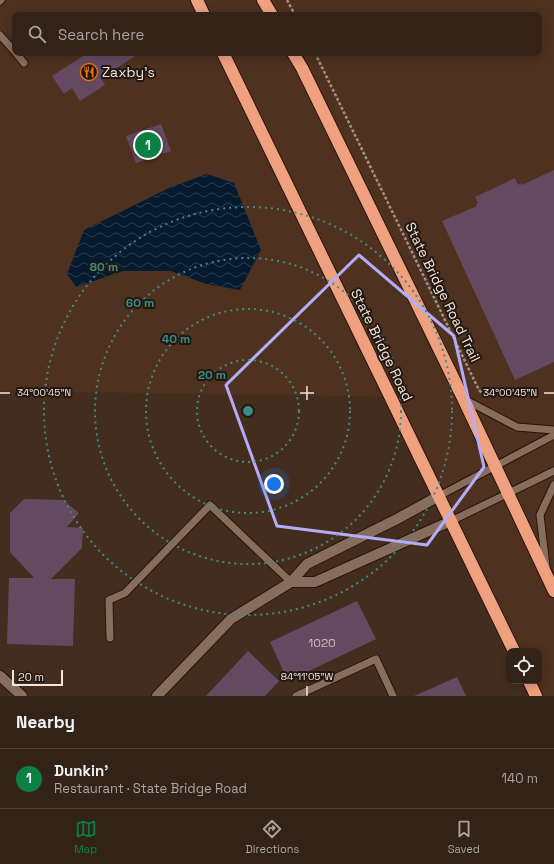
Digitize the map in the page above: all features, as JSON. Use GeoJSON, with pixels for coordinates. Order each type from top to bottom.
{"type":"FeatureCollection","features":[{"type":"Feature","properties":{"kind":"highway"},"geometry":{"type":"LineString","coordinates":[[197,0],[203,12]]}},
{"type":"Feature","properties":{"kind":"highway"},"geometry":{"type":"LineString","coordinates":[[263,0],[270,12]]}},
{"type":"Feature","properties":{"kind":"highway","name":"State Bridge Road"},"geometry":{"type":"LineString","coordinates":[[224,56],[513,648]]}},
{"type":"Feature","properties":{"kind":"highway"},"geometry":{"type":"LineString","coordinates":[[295,56],[302,68],[495,466],[554,591]]}},
{"type":"Feature","properties":{"kind":"highway"},"geometry":{"type":"LineString","coordinates":[[530,684],[536,696]]}},
{"type":"Feature","properties":{"kind":"street"},"geometry":{"type":"LineString","coordinates":[[157,696],[231,619],[291,582],[307,564],[397,519],[438,496]]}},
{"type":"Feature","properties":{"kind":"street"},"geometry":{"type":"LineString","coordinates":[[291,582],[315,582],[450,521]]}},
{"type":"Feature","properties":{"kind":"street"},"geometry":{"type":"LineString","coordinates":[[0,676],[22,696]]}},
{"type":"Feature","properties":{"kind":"lane"},"geometry":{"type":"LineString","coordinates":[[0,35],[12,49]]}},
{"type":"Feature","properties":{"kind":"lane"},"geometry":{"type":"LineString","coordinates":[[18,56],[24,63]]}},
{"type":"Feature","properties":{"kind":"lane"},"geometry":{"type":"LineString","coordinates":[[462,398],[517,427],[554,430]]}},
{"type":"Feature","properties":{"kind":"lane"},"geometry":{"type":"LineString","coordinates":[[438,496],[554,434]]}},
{"type":"Feature","properties":{"kind":"lane"},"geometry":{"type":"LineString","coordinates":[[450,521],[554,471]]}},
{"type":"Feature","properties":{"kind":"lane"},"geometry":{"type":"LineString","coordinates":[[547,576],[540,514],[554,485]]}},
{"type":"Feature","properties":{"kind":"lane"},"geometry":{"type":"LineString","coordinates":[[110,638],[109,600],[125,593],[210,505],[291,582]]}},
{"type":"Feature","properties":{"kind":"lane"},"geometry":{"type":"LineString","coordinates":[[296,696],[376,659],[393,696]]}},
{"type":"Feature","properties":{"kind":"path"},"geometry":{"type":"LineString","coordinates":[[287,0],[293,12]]}},
{"type":"Feature","properties":{"kind":"path","name":"State Bridge Road Trail"},"geometry":{"type":"LineString","coordinates":[[316,56],[479,390],[489,400]]}},
{"type":"Feature","properties":{"kind":"highlighted area"},"geometry":{"type":"Polygon","coordinates":[[[359,255],[454,336],[484,467],[427,545],[277,526],[226,385],[359,255]]]}},
{"type":"Feature","properties":{"kind":"shaded area"},"geometry":{"type":"Polygon","coordinates":[[[0,0],[554,0],[554,696],[542,696],[536,684],[542,684],[542,648],[519,648],[397,397],[0,391],[0,0]]]}},
{"type":"Feature","properties":{"kind":"water"},"geometry":{"type":"Polygon","coordinates":[[[207,174],[234,183],[261,250],[240,290],[206,284],[171,271],[123,271],[76,287],[67,274],[84,230],[171,187],[207,174]]]}},
{"type":"Feature","properties":{"kind":"building"},"geometry":{"type":"Polygon","coordinates":[[[83,56],[135,56],[101,78],[105,85],[80,101],[72,88],[64,94],[52,76],[83,56]]]}},
{"type":"Feature","properties":{"kind":"building"},"geometry":{"type":"Polygon","coordinates":[[[161,124],[171,151],[136,163],[126,136],[161,124]]]}},
{"type":"Feature","properties":{"kind":"building"},"geometry":{"type":"Polygon","coordinates":[[[554,170],[554,362],[515,380],[442,221],[477,206],[476,204],[478,203],[475,197],[515,178],[518,185],[521,183],[522,185],[554,170]]]}},
{"type":"Feature","properties":{"kind":"building"},"geometry":{"type":"Polygon","coordinates":[[[24,499],[63,500],[79,513],[67,527],[83,528],[82,548],[51,579],[75,579],[73,646],[7,644],[9,578],[34,578],[10,552],[10,513],[24,499]]]}},
{"type":"Feature","properties":{"kind":"building"},"geometry":{"type":"Polygon","coordinates":[[[357,601],[376,639],[288,681],[270,642],[357,601]]]}},
{"type":"Feature","properties":{"kind":"building"},"geometry":{"type":"Polygon","coordinates":[[[248,651],[279,681],[265,696],[206,696],[248,651]]]}},
{"type":"Feature","properties":{"kind":"building"},"geometry":{"type":"Polygon","coordinates":[[[457,677],[466,696],[414,696],[457,677]]]}},
{"type":"Feature","properties":{"kind":"place","name":"Zaxby's"},"geometry":{"type":"Point","coordinates":[89,72]}},
{"type":"Feature","properties":{"kind":"place","name":"Dunkin'"},"geometry":{"type":"Point","coordinates":[148,145]}}]}
